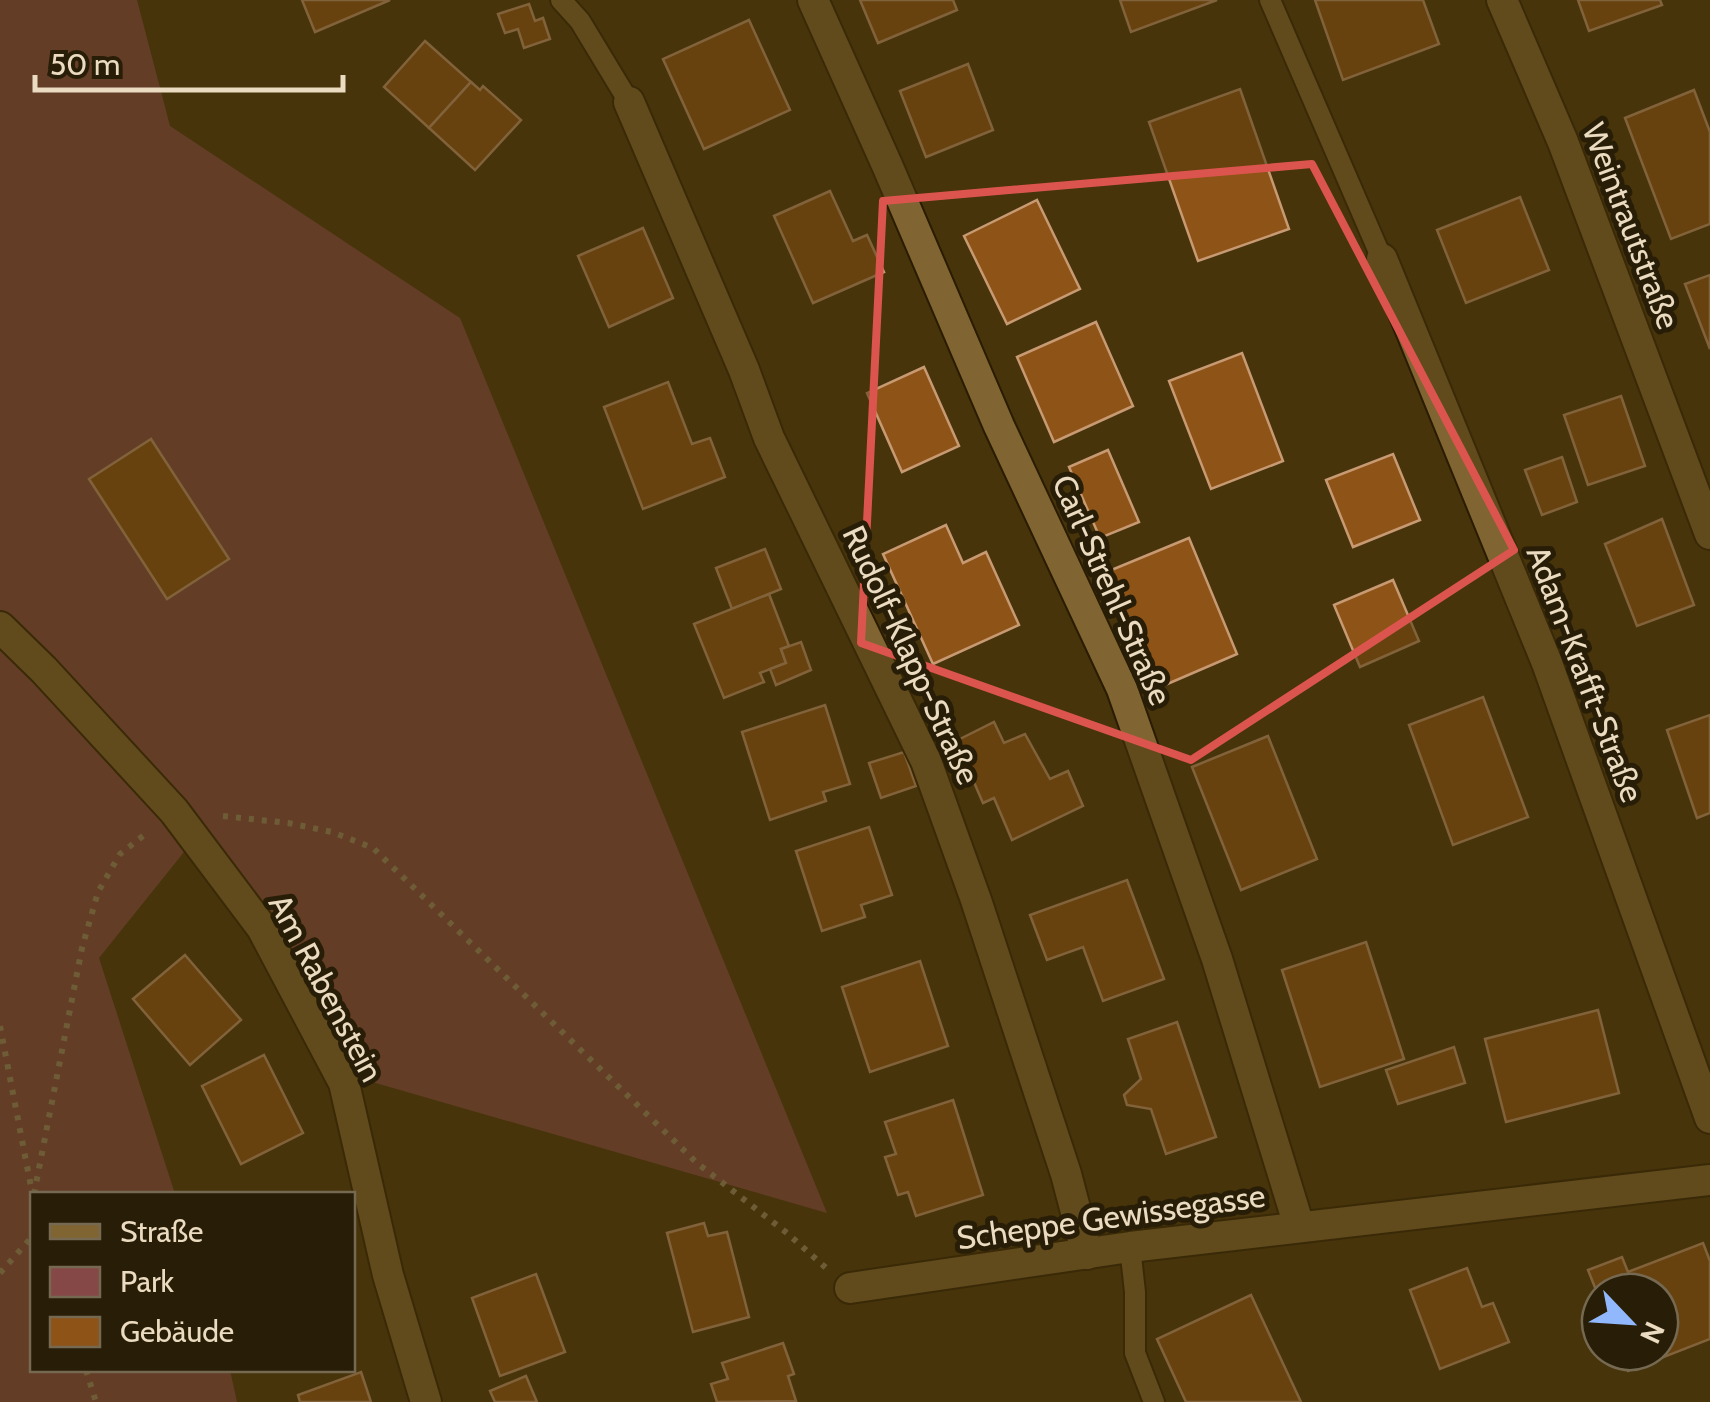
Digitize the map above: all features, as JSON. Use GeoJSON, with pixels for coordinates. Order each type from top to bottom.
{"type":"FeatureCollection","features":[{"type":"Feature","properties":{"kind":"street","name":"Carl-Strehl-Straße"},"geometry":{"type":"LineString","coordinates":[[813,0],[1000,426],[1122,689],[1217,959],[1299,1226]]}},
{"type":"Feature","properties":{"kind":"street","name":"Weintrautstraße"},"geometry":{"type":"LineString","coordinates":[[1502,0],[1563,142],[1710,534]]}},
{"type":"Feature","properties":{"kind":"street","name":"Rudolf-Klapp-Straße"},"geometry":{"type":"LineString","coordinates":[[629,102],[769,438],[926,761],[1066,1174],[1087,1254]]}},
{"type":"Feature","properties":{"kind":"street","name":"Adam-Krafft-Straße"},"geometry":{"type":"LineString","coordinates":[[1382,259],[1547,662],[1710,1118]]}},
{"type":"Feature","properties":{"kind":"street","name":"Am Rabenstein"},"geometry":{"type":"LineString","coordinates":[[0,627],[174,811],[262,928],[344,1083],[388,1275],[426,1402]]}},
{"type":"Feature","properties":{"kind":"street","name":"Scheppe Gewissegasse"},"geometry":{"type":"LineString","coordinates":[[850,1288],[1130,1247],[1710,1180]]}},
{"type":"Feature","properties":{"kind":"lane"},"geometry":{"type":"LineString","coordinates":[[561,0],[580,20],[629,102]]}},
{"type":"Feature","properties":{"kind":"lane"},"geometry":{"type":"LineString","coordinates":[[1270,0],[1382,259]]}},
{"type":"Feature","properties":{"kind":"lane"},"geometry":{"type":"LineString","coordinates":[[1130,1247],[1135,1352],[1154,1402]]}},
{"type":"Feature","properties":{"kind":"path"},"geometry":{"type":"LineString","coordinates":[[236,818],[332,832],[373,848],[697,1163],[850,1288]]}},
{"type":"Feature","properties":{"kind":"path"},"geometry":{"type":"LineString","coordinates":[[34,1192],[82,948],[98,892],[120,854]]}},
{"type":"Feature","properties":{"kind":"path"},"geometry":{"type":"LineString","coordinates":[[0,1026],[34,1192]]}},
{"type":"Feature","properties":{"kind":"path"},"geometry":{"type":"LineString","coordinates":[[0,1274],[30,1238]]}},
{"type":"Feature","properties":{"kind":"path"},"geometry":{"type":"LineString","coordinates":[[87,1372],[96,1402]]}},
{"type":"Feature","properties":{"kind":"highlighted area"},"geometry":{"type":"Polygon","coordinates":[[[1312,164],[1514,550],[1191,760],[861,643],[883,201],[1312,164]]]}},
{"type":"Feature","properties":{"kind":"green space"},"geometry":{"type":"Polygon","coordinates":[[[0,0],[137,0],[170,126],[460,318],[827,1213],[355,1077],[188,847],[99,958],[174,1192],[30,1192],[30,1372],[230,1372],[237,1402],[0,1402],[0,0]]]}},
{"type":"Feature","properties":{"kind":"building"},"geometry":{"type":"Polygon","coordinates":[[[302,0],[390,0],[315,32],[302,0]]]}},
{"type":"Feature","properties":{"kind":"building"},"geometry":{"type":"Polygon","coordinates":[[[860,0],[953,0],[957,10],[878,43],[860,0]]]}},
{"type":"Feature","properties":{"kind":"building"},"geometry":{"type":"Polygon","coordinates":[[[1120,0],[1217,0],[1131,32],[1120,0]]]}},
{"type":"Feature","properties":{"kind":"building"},"geometry":{"type":"Polygon","coordinates":[[[1315,0],[1423,0],[1439,44],[1343,80],[1315,0]]]}},
{"type":"Feature","properties":{"kind":"building"},"geometry":{"type":"Polygon","coordinates":[[[1578,0],[1660,0],[1662,5],[1589,31],[1578,0]]]}},
{"type":"Feature","properties":{"kind":"building"},"geometry":{"type":"Polygon","coordinates":[[[529,4],[535,21],[543,18],[550,39],[524,48],[518,29],[505,33],[498,14],[529,4]]]}},
{"type":"Feature","properties":{"kind":"building"},"geometry":{"type":"Polygon","coordinates":[[[749,20],[790,110],[704,149],[663,59],[749,20]]]}},
{"type":"Feature","properties":{"kind":"building"},"geometry":{"type":"Polygon","coordinates":[[[425,41],[471,82],[429,128],[384,87],[425,41]]]}},
{"type":"Feature","properties":{"kind":"building"},"geometry":{"type":"Polygon","coordinates":[[[968,64],[993,130],[926,157],[900,91],[968,64]]]}},
{"type":"Feature","properties":{"kind":"building"},"geometry":{"type":"Polygon","coordinates":[[[471,82],[480,90],[483,86],[521,120],[475,170],[429,128],[471,82]]]}},
{"type":"Feature","properties":{"kind":"building"},"geometry":{"type":"Polygon","coordinates":[[[1240,89],[1289,229],[1198,261],[1149,122],[1240,89]]]}},
{"type":"Feature","properties":{"kind":"building"},"geometry":{"type":"Polygon","coordinates":[[[1694,90],[1710,132],[1710,224],[1671,239],[1625,118],[1694,90]]]}},
{"type":"Feature","properties":{"kind":"building"},"geometry":{"type":"Polygon","coordinates":[[[830,191],[853,241],[867,235],[884,272],[813,303],[774,216],[830,191]]]}},
{"type":"Feature","properties":{"kind":"building"},"geometry":{"type":"Polygon","coordinates":[[[1520,197],[1549,270],[1466,303],[1437,230],[1520,197]]]}},
{"type":"Feature","properties":{"kind":"building"},"geometry":{"type":"Polygon","coordinates":[[[1037,200],[1080,289],[1007,324],[964,236],[1037,200]]]}},
{"type":"Feature","properties":{"kind":"building"},"geometry":{"type":"Polygon","coordinates":[[[643,228],[673,298],[609,327],[578,256],[643,228]]]}},
{"type":"Feature","properties":{"kind":"building"},"geometry":{"type":"Polygon","coordinates":[[[1710,275],[1710,349],[1685,284],[1710,275]]]}},
{"type":"Feature","properties":{"kind":"building"},"geometry":{"type":"Polygon","coordinates":[[[1096,322],[1133,406],[1054,442],[1017,357],[1096,322]]]}},
{"type":"Feature","properties":{"kind":"building"},"geometry":{"type":"Polygon","coordinates":[[[1242,353],[1283,461],[1211,489],[1169,381],[1242,353]]]}},
{"type":"Feature","properties":{"kind":"building"},"geometry":{"type":"Polygon","coordinates":[[[924,367],[959,446],[902,472],[867,393],[924,367]]]}},
{"type":"Feature","properties":{"kind":"building"},"geometry":{"type":"Polygon","coordinates":[[[668,382],[692,444],[710,438],[725,477],[643,509],[604,407],[668,382]]]}},
{"type":"Feature","properties":{"kind":"building"},"geometry":{"type":"Polygon","coordinates":[[[1621,396],[1645,466],[1588,485],[1564,415],[1621,396]]]}},
{"type":"Feature","properties":{"kind":"building"},"geometry":{"type":"Polygon","coordinates":[[[151,439],[229,559],[167,599],[89,479],[151,439]]]}},
{"type":"Feature","properties":{"kind":"building"},"geometry":{"type":"Polygon","coordinates":[[[1108,450],[1139,522],[1100,538],[1069,467],[1108,450]]]}},
{"type":"Feature","properties":{"kind":"building"},"geometry":{"type":"Polygon","coordinates":[[[1393,454],[1420,520],[1353,547],[1326,480],[1393,454]]]}},
{"type":"Feature","properties":{"kind":"building"},"geometry":{"type":"Polygon","coordinates":[[[1562,457],[1577,502],[1542,515],[1525,470],[1562,457]]]}},
{"type":"Feature","properties":{"kind":"building"},"geometry":{"type":"Polygon","coordinates":[[[1662,519],[1694,605],[1637,626],[1605,544],[1662,519]]]}},
{"type":"Feature","properties":{"kind":"building"},"geometry":{"type":"Polygon","coordinates":[[[946,525],[963,563],[986,552],[1019,625],[933,664],[883,554],[946,525]]]}},
{"type":"Feature","properties":{"kind":"building"},"geometry":{"type":"Polygon","coordinates":[[[1189,538],[1237,654],[1158,688],[1109,571],[1189,538]]]}},
{"type":"Feature","properties":{"kind":"building"},"geometry":{"type":"Polygon","coordinates":[[[765,549],[781,589],[732,609],[716,568],[765,549]]]}},
{"type":"Feature","properties":{"kind":"building"},"geometry":{"type":"Polygon","coordinates":[[[1393,580],[1419,641],[1360,667],[1334,605],[1393,580]]]}},
{"type":"Feature","properties":{"kind":"building"},"geometry":{"type":"Polygon","coordinates":[[[769,594],[789,646],[781,649],[786,663],[760,673],[764,682],[724,698],[694,624],[769,594]]]}},
{"type":"Feature","properties":{"kind":"building"},"geometry":{"type":"Polygon","coordinates":[[[801,642],[811,670],[776,685],[770,669],[786,663],[781,649],[801,642]]]}},
{"type":"Feature","properties":{"kind":"building"},"geometry":{"type":"Polygon","coordinates":[[[1483,697],[1528,817],[1453,845],[1409,725],[1483,697]]]}},
{"type":"Feature","properties":{"kind":"building"},"geometry":{"type":"Polygon","coordinates":[[[825,705],[850,784],[823,792],[826,801],[770,820],[742,732],[825,705]]]}},
{"type":"Feature","properties":{"kind":"building"},"geometry":{"type":"Polygon","coordinates":[[[1710,715],[1710,813],[1697,818],[1667,730],[1710,715]]]}},
{"type":"Feature","properties":{"kind":"building"},"geometry":{"type":"Polygon","coordinates":[[[994,722],[1004,743],[1025,734],[1050,779],[1068,771],[1083,806],[1012,840],[994,798],[983,803],[956,741],[994,722]]]}},
{"type":"Feature","properties":{"kind":"building"},"geometry":{"type":"Polygon","coordinates":[[[1268,736],[1317,859],[1241,890],[1192,767],[1268,736]]]}},
{"type":"Feature","properties":{"kind":"building"},"geometry":{"type":"Polygon","coordinates":[[[904,752],[916,786],[881,798],[869,763],[904,752]]]}},
{"type":"Feature","properties":{"kind":"building"},"geometry":{"type":"Polygon","coordinates":[[[869,827],[892,895],[861,905],[865,917],[822,931],[796,851],[869,827]]]}},
{"type":"Feature","properties":{"kind":"building"},"geometry":{"type":"Polygon","coordinates":[[[1127,880],[1164,979],[1103,1001],[1083,947],[1047,960],[1030,915],[1127,880]]]}},
{"type":"Feature","properties":{"kind":"building"},"geometry":{"type":"Polygon","coordinates":[[[1366,942],[1404,1059],[1320,1087],[1282,970],[1366,942]]]}},
{"type":"Feature","properties":{"kind":"building"},"geometry":{"type":"Polygon","coordinates":[[[185,955],[241,1020],[190,1065],[133,999],[185,955]]]}},
{"type":"Feature","properties":{"kind":"building"},"geometry":{"type":"Polygon","coordinates":[[[920,961],[948,1046],[870,1072],[842,987],[920,961]]]}},
{"type":"Feature","properties":{"kind":"building"},"geometry":{"type":"Polygon","coordinates":[[[1598,1010],[1619,1093],[1506,1122],[1485,1039],[1598,1010]]]}},
{"type":"Feature","properties":{"kind":"building"},"geometry":{"type":"Polygon","coordinates":[[[1177,1022],[1216,1137],[1166,1154],[1151,1109],[1127,1105],[1124,1095],[1141,1079],[1128,1039],[1177,1022]]]}},
{"type":"Feature","properties":{"kind":"building"},"geometry":{"type":"Polygon","coordinates":[[[1454,1047],[1465,1083],[1398,1104],[1386,1070],[1454,1047]]]}},
{"type":"Feature","properties":{"kind":"building"},"geometry":{"type":"Polygon","coordinates":[[[264,1055],[303,1133],[241,1164],[202,1086],[264,1055]]]}},
{"type":"Feature","properties":{"kind":"building"},"geometry":{"type":"Polygon","coordinates":[[[953,1100],[983,1195],[916,1216],[908,1192],[898,1195],[885,1157],[896,1154],[885,1122],[953,1100]]]}},
{"type":"Feature","properties":{"kind":"building"},"geometry":{"type":"Polygon","coordinates":[[[704,1223],[708,1236],[727,1232],[749,1317],[693,1332],[667,1233],[704,1223]]]}},
{"type":"Feature","properties":{"kind":"building"},"geometry":{"type":"Polygon","coordinates":[[[1703,1243],[1710,1261],[1710,1339],[1680,1351],[1680,1272],[1628,1272],[1703,1243]]]}},
{"type":"Feature","properties":{"kind":"building"},"geometry":{"type":"Polygon","coordinates":[[[1622,1257],[1628,1272],[1589,1272],[1588,1270],[1622,1257]]]}},
{"type":"Feature","properties":{"kind":"building"},"geometry":{"type":"Polygon","coordinates":[[[1467,1268],[1482,1307],[1493,1303],[1509,1342],[1440,1369],[1410,1290],[1467,1268]]]}},
{"type":"Feature","properties":{"kind":"building"},"geometry":{"type":"Polygon","coordinates":[[[536,1274],[565,1352],[500,1376],[472,1298],[536,1274]]]}},
{"type":"Feature","properties":{"kind":"building"},"geometry":{"type":"Polygon","coordinates":[[[1251,1295],[1301,1402],[1186,1402],[1157,1339],[1251,1295]]]}},
{"type":"Feature","properties":{"kind":"building"},"geometry":{"type":"Polygon","coordinates":[[[783,1343],[794,1374],[788,1376],[796,1401],[717,1402],[711,1384],[728,1379],[722,1363],[783,1343]]]}},
{"type":"Feature","properties":{"kind":"building"},"geometry":{"type":"Polygon","coordinates":[[[361,1372],[371,1402],[300,1402],[298,1395],[361,1372]]]}},
{"type":"Feature","properties":{"kind":"building"},"geometry":{"type":"Polygon","coordinates":[[[526,1376],[537,1402],[495,1402],[490,1391],[526,1376]]]}}]}
